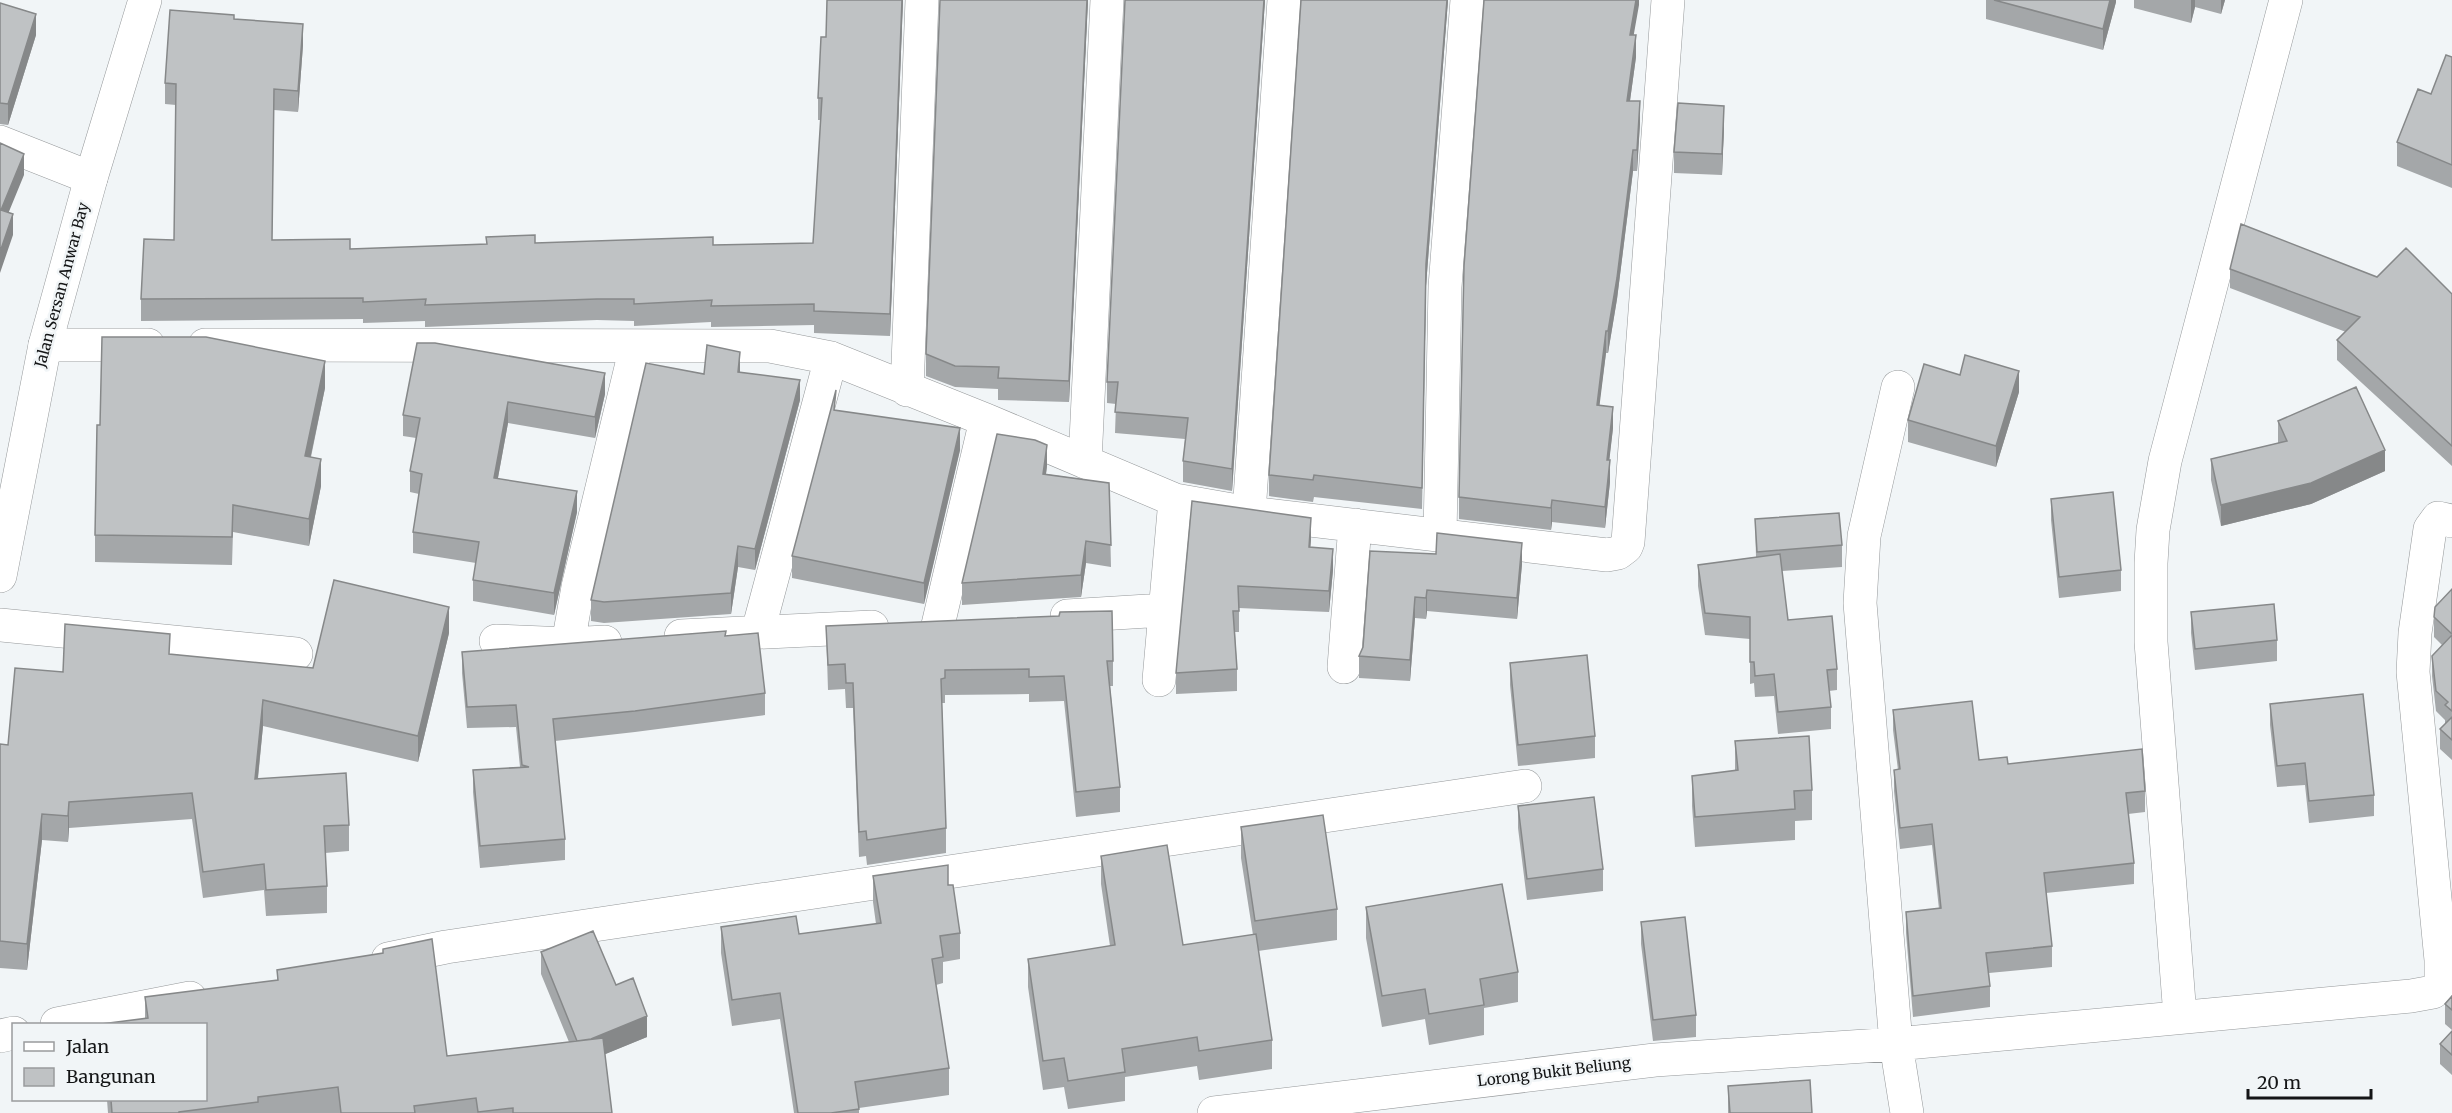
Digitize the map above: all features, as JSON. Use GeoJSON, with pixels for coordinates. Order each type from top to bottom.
{"type":"FeatureCollection","features":[{"type":"Feature","properties":{"kind":"street","name":"Jalan Sersan Anwar Bay"},"geometry":{"type":"LineString","coordinates":[[1,566],[45,345],[91,178],[145,0]]}},
{"type":"Feature","properties":{"kind":"street"},"geometry":{"type":"LineString","coordinates":[[907,390],[922,0]]}},
{"type":"Feature","properties":{"kind":"street"},"geometry":{"type":"LineString","coordinates":[[1085,462],[1107,0]]}},
{"type":"Feature","properties":{"kind":"street"},"geometry":{"type":"LineString","coordinates":[[1249,513],[1284,0]]}},
{"type":"Feature","properties":{"kind":"street"},"geometry":{"type":"LineString","coordinates":[[1440,536],[1445,287],[1467,0]]}},
{"type":"Feature","properties":{"kind":"street"},"geometry":{"type":"LineString","coordinates":[[45,345],[770,346],[831,358],[986,420],[1142,488],[1175,500],[1249,513],[1607,555],[1618,554],[1626,547],[1668,0]]}},
{"type":"Feature","properties":{"kind":"street"},"geometry":{"type":"LineString","coordinates":[[2180,1016],[2151,642],[2150,582],[2153,530],[2165,460],[2286,0]]}},
{"type":"Feature","properties":{"kind":"street"},"geometry":{"type":"LineString","coordinates":[[0,142],[91,178]]}},
{"type":"Feature","properties":{"kind":"street"},"geometry":{"type":"LineString","coordinates":[[568,644],[578,587],[636,347]]}},
{"type":"Feature","properties":{"kind":"street"},"geometry":{"type":"LineString","coordinates":[[758,631],[831,358]]}},
{"type":"Feature","properties":{"kind":"street"},"geometry":{"type":"LineString","coordinates":[[1898,387],[1864,536],[1860,603],[1896,1044],[1907,1113]]}},
{"type":"Feature","properties":{"kind":"street"},"geometry":{"type":"LineString","coordinates":[[938,625],[986,420]]}},
{"type":"Feature","properties":{"kind":"street"},"geometry":{"type":"LineString","coordinates":[[1159,680],[1175,500]]}},
{"type":"Feature","properties":{"kind":"street"},"geometry":{"type":"LineString","coordinates":[[2452,521],[2438,518],[2430,529],[2415,633],[2413,672],[2424,772],[2452,797]]}},
{"type":"Feature","properties":{"kind":"street"},"geometry":{"type":"LineString","coordinates":[[1344,667],[1355,525]]}},
{"type":"Feature","properties":{"kind":"street"},"geometry":{"type":"LineString","coordinates":[[1034,618],[1164,610]]}},
{"type":"Feature","properties":{"kind":"street"},"geometry":{"type":"LineString","coordinates":[[496,641],[568,644],[758,631],[974,622]]}},
{"type":"Feature","properties":{"kind":"street"},"geometry":{"type":"LineString","coordinates":[[0,625],[296,654]]}},
{"type":"Feature","properties":{"kind":"street","name":"Lorong Bukit Beliung"},"geometry":{"type":"LineString","coordinates":[[1214,1113],[1655,1060],[1896,1044],[2428,994],[2437,989],[2442,977],[2424,772]]}},
{"type":"Feature","properties":{"kind":"street"},"geometry":{"type":"LineString","coordinates":[[354,966],[446,947],[1525,786]]}},
{"type":"Feature","properties":{"kind":"street"},"geometry":{"type":"LineString","coordinates":[[62,1023],[217,993]]}},
{"type":"Feature","properties":{"kind":"building"},"geometry":{"type":"Polygon","coordinates":[[[827,0],[902,0],[890,314],[814,311],[814,304],[711,306],[712,300],[634,304],[634,299],[597,299],[425,305],[426,299],[363,302],[363,298],[141,299],[144,239],[174,240],[176,84],[165,83],[170,10],[234,15],[234,19],[303,24],[298,91],[274,89],[272,240],[350,239],[350,249],[487,244],[486,237],[535,235],[535,243],[713,237],[713,245],[813,243],[822,98],[818,98],[821,37],[826,37],[827,0]]]}},
{"type":"Feature","properties":{"kind":"building"},"geometry":{"type":"Polygon","coordinates":[[[940,0],[1087,0],[1069,381],[998,378],[999,367],[955,366],[926,354],[940,0]]]}},
{"type":"Feature","properties":{"kind":"building"},"geometry":{"type":"Polygon","coordinates":[[[1125,0],[1264,0],[1232,469],[1183,461],[1188,418],[1115,412],[1118,382],[1107,382],[1125,0]]]}},
{"type":"Feature","properties":{"kind":"building"},"geometry":{"type":"Polygon","coordinates":[[[1301,0],[1447,0],[1426,264],[1422,488],[1314,475],[1313,480],[1269,475],[1301,0]]]}},
{"type":"Feature","properties":{"kind":"building"},"geometry":{"type":"Polygon","coordinates":[[[1484,0],[1636,0],[1630,35],[1636,35],[1627,101],[1640,101],[1637,150],[1633,150],[1617,278],[1608,331],[1606,331],[1597,405],[1613,407],[1605,507],[1552,500],[1551,508],[1459,497],[1464,266],[1484,0]]]}},
{"type":"Feature","properties":{"kind":"building"},"geometry":{"type":"Polygon","coordinates":[[[1994,0],[2110,0],[2103,29],[1994,0]]]}},
{"type":"Feature","properties":{"kind":"building"},"geometry":{"type":"Polygon","coordinates":[[[0,3],[36,14],[8,104],[0,103],[0,3]]]}},
{"type":"Feature","properties":{"kind":"building"},"geometry":{"type":"Polygon","coordinates":[[[2446,55],[2452,57],[2452,165],[2397,142],[2418,89],[2431,94],[2446,55]]]}},
{"type":"Feature","properties":{"kind":"building"},"geometry":{"type":"Polygon","coordinates":[[[1678,103],[1724,106],[1722,154],[1674,152],[1678,103]]]}},
{"type":"Feature","properties":{"kind":"building"},"geometry":{"type":"Polygon","coordinates":[[[0,143],[24,154],[1,210],[13,214],[0,252],[0,143]]]}},
{"type":"Feature","properties":{"kind":"building"},"geometry":{"type":"Polygon","coordinates":[[[2241,224],[2377,277],[2406,248],[2452,294],[2452,446],[2337,340],[2360,317],[2230,269],[2241,224]]]}},
{"type":"Feature","properties":{"kind":"building"},"geometry":{"type":"Polygon","coordinates":[[[102,337],[206,337],[325,361],[305,456],[321,459],[309,519],[233,505],[232,537],[95,535],[97,425],[100,425],[102,337]]]}},
{"type":"Feature","properties":{"kind":"building"},"geometry":{"type":"Polygon","coordinates":[[[417,343],[435,343],[605,373],[595,417],[508,402],[494,478],[577,491],[554,593],[473,580],[479,542],[413,532],[422,474],[410,471],[420,418],[403,415],[417,343]]]}},
{"type":"Feature","properties":{"kind":"building"},"geometry":{"type":"Polygon","coordinates":[[[707,345],[740,352],[738,372],[800,380],[755,549],[738,546],[731,593],[604,602],[591,600],[646,363],[704,374],[707,345]]]}},
{"type":"Feature","properties":{"kind":"building"},"geometry":{"type":"Polygon","coordinates":[[[1965,355],[2019,371],[1996,446],[1908,420],[1924,364],[1960,375],[1965,355]]]}},
{"type":"Feature","properties":{"kind":"building"},"geometry":{"type":"Polygon","coordinates":[[[2356,387],[2385,450],[2311,483],[2221,505],[2211,459],[2287,441],[2278,421],[2356,387]]]}},
{"type":"Feature","properties":{"kind":"building"},"geometry":{"type":"Polygon","coordinates":[[[836,390],[834,410],[960,428],[924,583],[792,556],[836,390]]]}},
{"type":"Feature","properties":{"kind":"building"},"geometry":{"type":"Polygon","coordinates":[[[997,434],[1035,440],[1047,445],[1043,474],[1109,483],[1111,545],[1086,541],[1081,575],[962,583],[997,434]]]}},
{"type":"Feature","properties":{"kind":"building"},"geometry":{"type":"Polygon","coordinates":[[[2113,492],[2121,570],[2059,577],[2051,499],[2113,492]]]}},
{"type":"Feature","properties":{"kind":"building"},"geometry":{"type":"Polygon","coordinates":[[[1192,501],[1311,518],[1309,547],[1333,549],[1329,591],[1238,586],[1239,611],[1233,611],[1237,669],[1176,673],[1192,501]]]}},
{"type":"Feature","properties":{"kind":"building"},"geometry":{"type":"Polygon","coordinates":[[[1839,513],[1842,545],[1757,552],[1755,519],[1839,513]]]}},
{"type":"Feature","properties":{"kind":"building"},"geometry":{"type":"Polygon","coordinates":[[[1437,533],[1522,543],[1517,598],[1427,590],[1426,598],[1415,597],[1410,660],[1359,656],[1363,647],[1370,551],[1436,554],[1437,533]]]}},
{"type":"Feature","properties":{"kind":"building"},"geometry":{"type":"Polygon","coordinates":[[[1780,554],[1788,620],[1832,616],[1837,669],[1827,670],[1831,707],[1778,712],[1774,674],[1755,676],[1754,662],[1750,662],[1750,617],[1705,613],[1698,565],[1780,554]]]}},
{"type":"Feature","properties":{"kind":"building"},"geometry":{"type":"Polygon","coordinates":[[[334,580],[449,607],[418,736],[263,700],[255,779],[346,773],[349,825],[324,826],[327,886],[266,890],[264,864],[203,872],[192,793],[69,802],[68,816],[42,814],[27,944],[0,941],[0,744],[8,745],[15,668],[63,672],[65,624],[170,634],[169,654],[313,668],[334,580]]]}},
{"type":"Feature","properties":{"kind":"building"},"geometry":{"type":"Polygon","coordinates":[[[2452,589],[2452,634],[2434,617],[2435,607],[2452,589]]]}},
{"type":"Feature","properties":{"kind":"building"},"geometry":{"type":"Polygon","coordinates":[[[2274,604],[2277,640],[2195,649],[2191,612],[2274,604]]]}},
{"type":"Feature","properties":{"kind":"building"},"geometry":{"type":"Polygon","coordinates":[[[1112,611],[1113,661],[1107,661],[1120,787],[1076,792],[1064,676],[1029,677],[1029,669],[945,670],[945,678],[941,679],[946,828],[867,840],[866,831],[859,832],[853,683],[846,683],[845,664],[828,665],[826,626],[1059,616],[1060,612],[1112,611]]]}},
{"type":"Feature","properties":{"kind":"building"},"geometry":{"type":"Polygon","coordinates":[[[726,631],[725,636],[758,633],[765,693],[635,711],[553,719],[565,839],[480,846],[473,770],[529,767],[522,765],[516,705],[467,707],[462,652],[726,631]]]}},
{"type":"Feature","properties":{"kind":"building"},"geometry":{"type":"Polygon","coordinates":[[[2452,635],[2452,711],[2445,705],[2448,702],[2436,691],[2432,656],[2452,635]]]}},
{"type":"Feature","properties":{"kind":"building"},"geometry":{"type":"Polygon","coordinates":[[[1587,655],[1595,736],[1518,745],[1510,663],[1587,655]]]}},
{"type":"Feature","properties":{"kind":"building"},"geometry":{"type":"Polygon","coordinates":[[[2363,694],[2374,795],[2309,801],[2305,763],[2277,766],[2270,704],[2363,694]]]}},
{"type":"Feature","properties":{"kind":"building"},"geometry":{"type":"Polygon","coordinates":[[[1972,701],[1979,760],[2007,757],[2008,764],[2142,749],[2145,791],[2126,793],[2134,863],[2044,873],[2052,946],[1986,953],[1990,986],[1913,996],[1906,912],[1941,908],[1932,824],[1900,828],[1894,770],[1900,769],[1893,710],[1972,701]]]}},
{"type":"Feature","properties":{"kind":"building"},"geometry":{"type":"Polygon","coordinates":[[[2452,717],[2452,740],[2440,729],[2452,717]]]}},
{"type":"Feature","properties":{"kind":"building"},"geometry":{"type":"Polygon","coordinates":[[[1809,736],[1812,790],[1794,791],[1795,809],[1695,817],[1692,776],[1738,770],[1735,741],[1809,736]]]}},
{"type":"Feature","properties":{"kind":"building"},"geometry":{"type":"Polygon","coordinates":[[[1594,797],[1603,869],[1527,879],[1518,806],[1594,797]]]}},
{"type":"Feature","properties":{"kind":"building"},"geometry":{"type":"Polygon","coordinates":[[[1323,815],[1337,909],[1255,921],[1241,827],[1323,815]]]}},
{"type":"Feature","properties":{"kind":"building"},"geometry":{"type":"Polygon","coordinates":[[[1167,845],[1183,945],[1256,934],[1272,1040],[1199,1051],[1197,1037],[1122,1049],[1125,1072],[1068,1081],[1064,1058],[1043,1061],[1028,959],[1115,945],[1101,856],[1167,845]]]}},
{"type":"Feature","properties":{"kind":"building"},"geometry":{"type":"Polygon","coordinates":[[[948,865],[948,885],[953,885],[960,933],[940,936],[943,957],[932,959],[949,1068],[855,1082],[859,1109],[831,1113],[798,1113],[780,993],[732,1000],[721,927],[796,916],[799,934],[881,923],[873,876],[948,865]]]}},
{"type":"Feature","properties":{"kind":"building"},"geometry":{"type":"Polygon","coordinates":[[[1502,884],[1518,972],[1480,979],[1484,1005],[1429,1014],[1425,989],[1382,996],[1366,907],[1502,884]]]}},
{"type":"Feature","properties":{"kind":"building"},"geometry":{"type":"Polygon","coordinates":[[[1685,917],[1696,1015],[1653,1020],[1641,922],[1685,917]]]}},
{"type":"Feature","properties":{"kind":"building"},"geometry":{"type":"Polygon","coordinates":[[[593,931],[616,985],[633,978],[647,1016],[591,1039],[577,1041],[541,952],[593,931]]]}},
{"type":"Feature","properties":{"kind":"building"},"geometry":{"type":"Polygon","coordinates":[[[432,939],[447,1056],[603,1038],[612,1113],[513,1113],[513,1108],[478,1112],[476,1098],[414,1106],[415,1113],[341,1113],[338,1087],[258,1097],[258,1102],[179,1113],[112,1113],[111,1101],[207,1101],[207,1023],[109,1023],[148,1018],[145,997],[278,980],[277,970],[383,953],[383,949],[432,939]]]}},
{"type":"Feature","properties":{"kind":"building"},"geometry":{"type":"Polygon","coordinates":[[[2452,996],[2452,1010],[2445,1004],[2452,996]]]}},
{"type":"Feature","properties":{"kind":"building"},"geometry":{"type":"Polygon","coordinates":[[[2452,1031],[2452,1055],[2440,1044],[2452,1031]]]}},
{"type":"Feature","properties":{"kind":"building"},"geometry":{"type":"Polygon","coordinates":[[[1810,1080],[1812,1113],[1730,1113],[1728,1086],[1810,1080]]]}}]}
